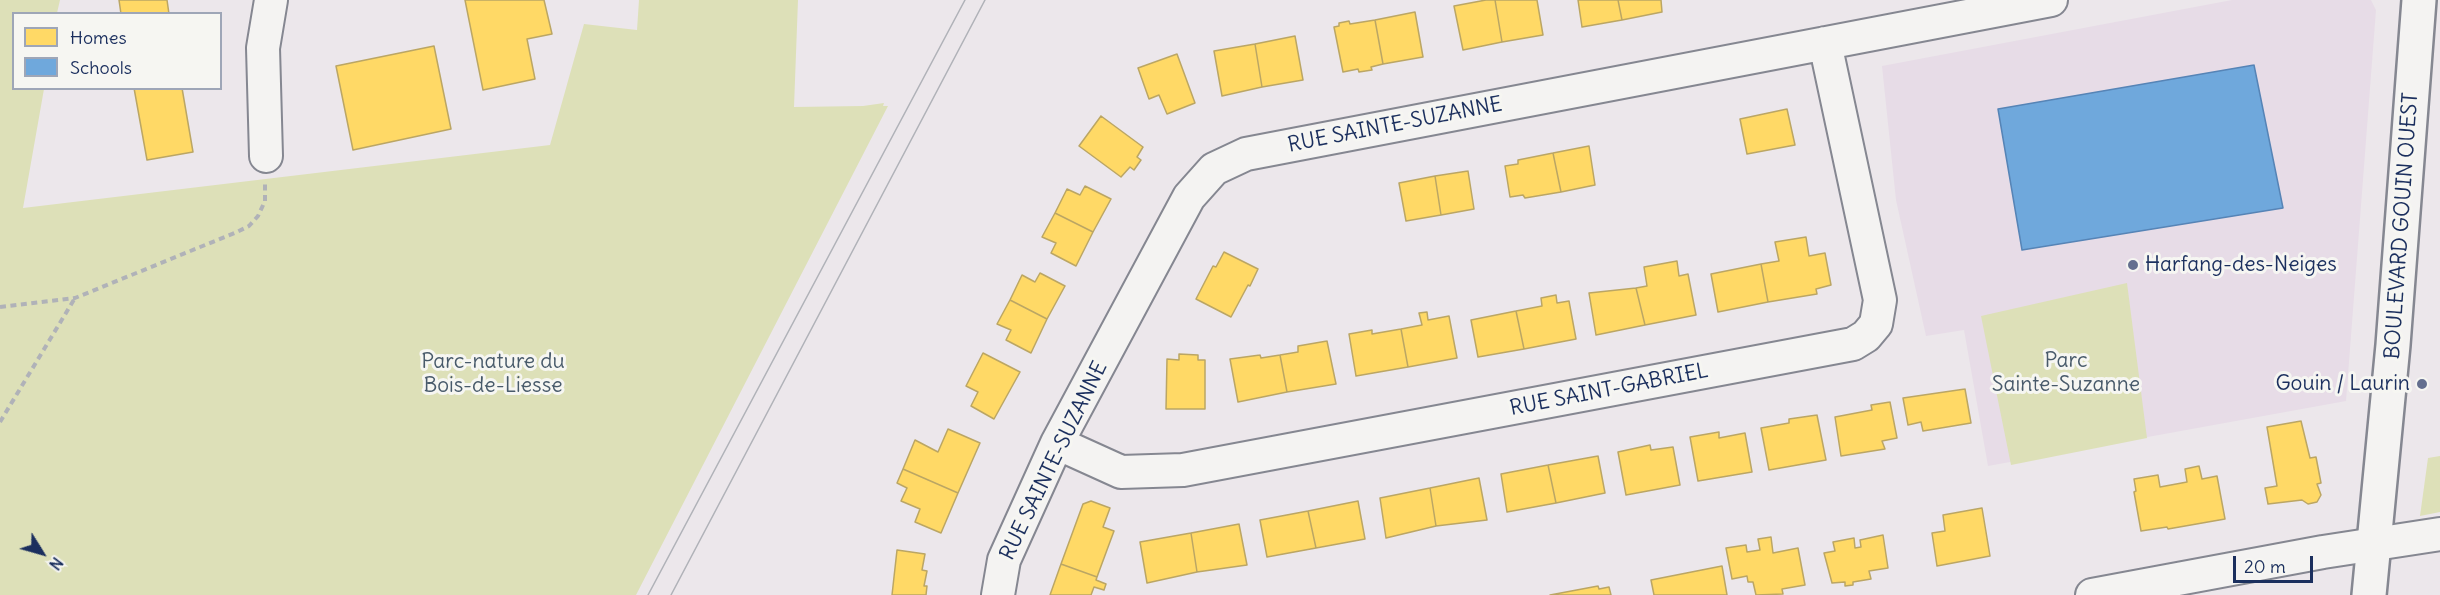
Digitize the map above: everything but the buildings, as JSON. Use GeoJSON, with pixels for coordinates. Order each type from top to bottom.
{"type":"FeatureCollection","features":[{"type":"Feature","properties":{"kind":"main road","name":"BOULEVARD GOUIN OUEST"},"geometry":{"type":"LineString","coordinates":[[2369,595],[2390,378],[2419,0]]}},
{"type":"Feature","properties":{"kind":"street"},"geometry":{"type":"LineString","coordinates":[[266,156],[263,48],[271,0]]}},
{"type":"Feature","properties":{"kind":"street","name":"RUE SAINTE-SUZANNE"},"geometry":{"type":"LineString","coordinates":[[998,595],[1004,560],[1057,443],[1189,197],[1214,169],[1246,154],[2051,0]]}},
{"type":"Feature","properties":{"kind":"street","name":"RUE SAINT-GABRIEL"},"geometry":{"type":"LineString","coordinates":[[1057,443],[1121,472],[1183,470],[1853,344],[1866,336],[1876,324],[1880,300],[1825,43]]}},
{"type":"Feature","properties":{"kind":"street"},"geometry":{"type":"LineString","coordinates":[[2092,595],[2440,534]]}},
{"type":"Feature","properties":{"kind":"path"},"geometry":{"type":"LineString","coordinates":[[0,307],[75,298],[249,226],[258,216],[265,201],[266,156]]}},
{"type":"Feature","properties":{"kind":"path"},"geometry":{"type":"LineString","coordinates":[[0,422],[75,298]]}},
{"type":"Feature","properties":{"kind":"shaded area","name":"Harfang-des-Neiges"},"geometry":{"type":"Polygon","coordinates":[[[2232,0],[2371,0],[2376,10],[2346,401],[1988,466],[1964,330],[1926,336],[1896,200],[1882,66],[2232,0]]]}},
{"type":"Feature","properties":{"kind":"green space","name":"Parc-nature du Bois-de-Liesse"},"geometry":{"type":"Polygon","coordinates":[[[0,0],[60,0],[57,12],[12,12],[12,90],[44,90],[23,208],[550,145],[584,24],[637,30],[639,0],[798,0],[794,107],[863,106],[884,103],[883,106],[888,106],[636,595],[0,595],[0,0]]]}},
{"type":"Feature","properties":{"kind":"green space","name":"Parc Sainte-Suzanne"},"geometry":{"type":"Polygon","coordinates":[[[2127,283],[2147,438],[2011,465],[1981,316],[2127,283]]]}},
{"type":"Feature","properties":{"kind":"green space"},"geometry":{"type":"Polygon","coordinates":[[[2440,456],[2440,512],[2420,516],[2428,458],[2440,456]]]}},
{"type":"Feature","properties":{"kind":"tram line"},"geometry":{"type":"LineString","coordinates":[[648,595],[965,0]]}},
{"type":"Feature","properties":{"kind":"tram line"},"geometry":{"type":"LineString","coordinates":[[671,595],[985,0]]}},
{"type":"Feature","properties":{"kind":"place","name":"Harfang-des-Neiges"},"geometry":{"type":"Point","coordinates":[2133,265]}},
{"type":"Feature","properties":{"kind":"place","name":"Gouin / Laurin"},"geometry":{"type":"Point","coordinates":[2422,384]}}]}
